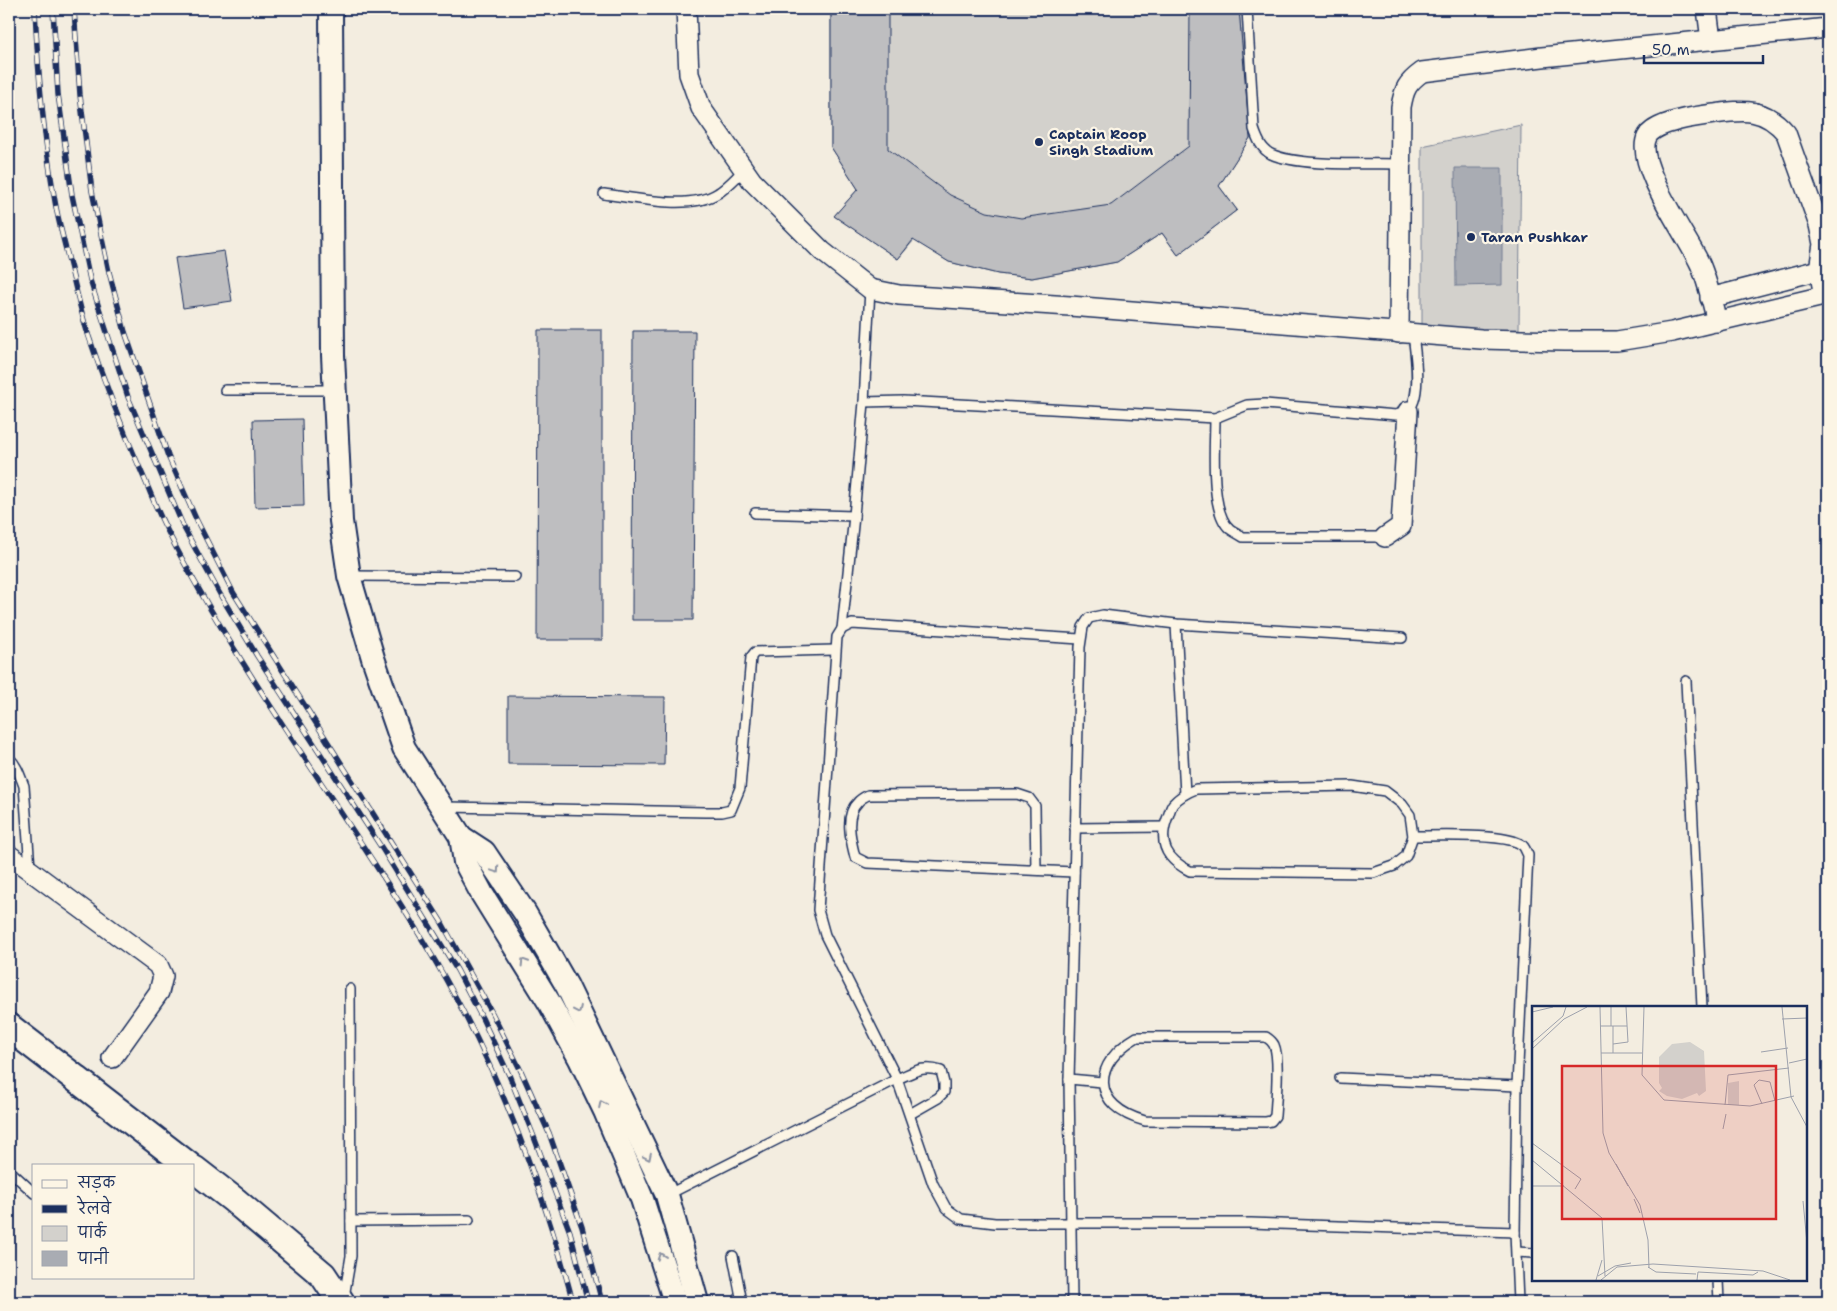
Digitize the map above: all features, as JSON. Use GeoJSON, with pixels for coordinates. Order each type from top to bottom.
{"type":"FeatureCollection","features":[{"type":"Feature","properties":{"kind":"main road"},"geometry":{"type":"LineString","coordinates":[[11,1031],[187,1164]]}},
{"type":"Feature","properties":{"kind":"main road"},"geometry":{"type":"LineString","coordinates":[[195,1170],[323,1275],[342,1302]]}},
{"type":"Feature","properties":{"kind":"street"},"geometry":{"type":"LineString","coordinates":[[331,9],[333,345],[340,521],[349,576],[373,658],[404,748],[462,837],[484,852],[526,912],[567,986],[666,1195],[697,1302]]}},
{"type":"Feature","properties":{"kind":"street"},"geometry":{"type":"LineString","coordinates":[[686,9],[689,74],[701,108],[752,181],[822,251],[870,289],[899,295],[1070,306],[1406,334],[1490,339],[1617,341],[1672,332],[1718,322],[1826,296],[1819,270],[1823,244],[1819,225],[1786,133],[1778,124],[1754,112],[1739,111],[1694,117],[1655,128],[1647,137],[1647,162],[1658,187],[1700,265],[1718,322]]}},
{"type":"Feature","properties":{"kind":"street"},"geometry":{"type":"LineString","coordinates":[[1708,9],[1711,40]]}},
{"type":"Feature","properties":{"kind":"street"},"geometry":{"type":"LineString","coordinates":[[1406,334],[1400,164],[1401,107],[1403,94],[1409,82],[1422,72],[1542,57],[1828,28]]}},
{"type":"Feature","properties":{"kind":"street"},"geometry":{"type":"LineString","coordinates":[[1710,298],[1819,270]]}},
{"type":"Feature","properties":{"kind":"street"},"geometry":{"type":"LineString","coordinates":[[1385,537],[1401,526],[1408,411]]}},
{"type":"Feature","properties":{"kind":"street"},"geometry":{"type":"LineString","coordinates":[[462,837],[464,862],[549,1002],[580,1059],[605,1111],[642,1199],[675,1302]]}},
{"type":"Feature","properties":{"kind":"street"},"geometry":{"type":"LineString","coordinates":[[9,855],[158,965],[163,976],[159,992],[112,1058]]}},
{"type":"Feature","properties":{"kind":"lane"},"geometry":{"type":"LineString","coordinates":[[1247,9],[1254,129],[1262,146],[1270,153],[1289,159],[1315,162],[1400,164]]}},
{"type":"Feature","properties":{"kind":"lane"},"geometry":{"type":"LineString","coordinates":[[604,194],[672,203],[695,201],[718,194],[744,170]]}},
{"type":"Feature","properties":{"kind":"lane"},"geometry":{"type":"LineString","coordinates":[[870,289],[864,402],[854,516],[842,629],[837,637],[835,650],[818,910],[824,935],[897,1079],[934,1184],[946,1208],[961,1220],[995,1223],[1251,1223],[1515,1232]]}},
{"type":"Feature","properties":{"kind":"lane"},"geometry":{"type":"LineString","coordinates":[[864,402],[902,401],[1216,418],[1247,405],[1265,404],[1396,415],[1408,411],[1414,402],[1417,389],[1406,334]]}},
{"type":"Feature","properties":{"kind":"lane"},"geometry":{"type":"LineString","coordinates":[[225,390],[335,390]]}},
{"type":"Feature","properties":{"kind":"lane"},"geometry":{"type":"LineString","coordinates":[[1216,418],[1216,495],[1220,515],[1229,528],[1243,537],[1385,537]]}},
{"type":"Feature","properties":{"kind":"lane"},"geometry":{"type":"LineString","coordinates":[[755,513],[854,516]]}},
{"type":"Feature","properties":{"kind":"lane"},"geometry":{"type":"LineString","coordinates":[[349,576],[515,576]]}},
{"type":"Feature","properties":{"kind":"lane"},"geometry":{"type":"LineString","coordinates":[[1072,1302],[1069,1079],[1080,639],[1082,627],[1089,618],[1103,615],[1176,624],[1402,638]]}},
{"type":"Feature","properties":{"kind":"lane"},"geometry":{"type":"LineString","coordinates":[[842,629],[852,624],[1080,639]]}},
{"type":"Feature","properties":{"kind":"lane"},"geometry":{"type":"LineString","coordinates":[[1176,624],[1185,794]]}},
{"type":"Feature","properties":{"kind":"lane"},"geometry":{"type":"LineString","coordinates":[[442,806],[706,812],[732,810],[740,788],[751,657],[755,652],[835,650]]}},
{"type":"Feature","properties":{"kind":"lane"},"geometry":{"type":"LineString","coordinates":[[1686,681],[1702,1006]]}},
{"type":"Feature","properties":{"kind":"lane"},"geometry":{"type":"LineString","coordinates":[[9,758],[20,774],[24,786],[30,870]]}},
{"type":"Feature","properties":{"kind":"lane"},"geometry":{"type":"LineString","coordinates":[[1352,786],[1385,790],[1402,804],[1410,815],[1413,836],[1406,856],[1394,866],[1373,873],[1204,872],[1190,871],[1177,864],[1168,854],[1163,840],[1164,827],[1173,804],[1185,794],[1196,789],[1352,786]]}},
{"type":"Feature","properties":{"kind":"lane"},"geometry":{"type":"LineString","coordinates":[[1036,870],[1036,806],[1029,798],[1017,794],[868,795],[856,803],[850,816],[851,843],[855,857],[867,863],[1074,872]]}},
{"type":"Feature","properties":{"kind":"lane"},"geometry":{"type":"LineString","coordinates":[[1075,828],[1164,827]]}},
{"type":"Feature","properties":{"kind":"lane"},"geometry":{"type":"LineString","coordinates":[[1413,836],[1472,836],[1512,840],[1523,845],[1528,855],[1517,1086],[1515,1232],[1518,1302]]}},
{"type":"Feature","properties":{"kind":"lane"},"geometry":{"type":"LineString","coordinates":[[342,1302],[351,1256],[350,989]]}},
{"type":"Feature","properties":{"kind":"lane"},"geometry":{"type":"LineString","coordinates":[[1137,1037],[1266,1037],[1275,1046],[1275,1116],[1272,1121],[1145,1121],[1120,1112],[1105,1093],[1102,1082],[1108,1065],[1122,1046],[1137,1037]]}},
{"type":"Feature","properties":{"kind":"lane"},"geometry":{"type":"LineString","coordinates":[[666,1195],[897,1079],[929,1068],[940,1071],[944,1083],[944,1092],[938,1098],[910,1114]]}},
{"type":"Feature","properties":{"kind":"lane"},"geometry":{"type":"LineString","coordinates":[[1340,1078],[1517,1086]]}},
{"type":"Feature","properties":{"kind":"lane"},"geometry":{"type":"LineString","coordinates":[[1069,1079],[1102,1082]]}},
{"type":"Feature","properties":{"kind":"lane"},"geometry":{"type":"LineString","coordinates":[[9,1170],[32,1191]]}},
{"type":"Feature","properties":{"kind":"lane"},"geometry":{"type":"LineString","coordinates":[[351,1221],[469,1220]]}},
{"type":"Feature","properties":{"kind":"lane"},"geometry":{"type":"LineString","coordinates":[[1517,1252],[1532,1253]]}},
{"type":"Feature","properties":{"kind":"lane"},"geometry":{"type":"LineString","coordinates":[[733,1256],[742,1302]]}},
{"type":"Feature","properties":{"kind":"lane"},"geometry":{"type":"LineString","coordinates":[[1718,1281],[1719,1302]]}},
{"type":"Feature","properties":{"kind":"green space","name":"Captain Roop Singh Stadium"},"geometry":{"type":"Polygon","coordinates":[[[831,9],[1239,9],[1250,138],[1219,186],[1237,210],[1178,255],[1162,233],[1117,262],[1032,278],[998,274],[949,262],[914,240],[898,259],[834,216],[858,189],[831,147],[831,9]]]}},
{"type":"Feature","properties":{"kind":"green space","name":"Taran Pushkar"},"geometry":{"type":"Polygon","coordinates":[[[1521,125],[1519,329],[1422,332],[1422,146],[1521,125]]]}},
{"type":"Feature","properties":{"kind":"water"},"geometry":{"type":"Polygon","coordinates":[[[1455,168],[1502,168],[1502,285],[1456,286],[1455,168]]]}},
{"type":"Feature","properties":{"kind":"building"},"geometry":{"type":"Polygon","coordinates":[[[831,9],[888,9],[888,149],[950,195],[987,212],[1021,218],[1111,205],[1189,146],[1190,9],[1239,9],[1250,138],[1219,186],[1237,210],[1178,255],[1162,233],[1117,262],[1032,278],[998,274],[949,262],[913,240],[898,259],[834,216],[858,189],[831,147],[831,9]]]}},
{"type":"Feature","properties":{"kind":"building"},"geometry":{"type":"Polygon","coordinates":[[[224,251],[232,301],[183,308],[175,258],[224,251]]]}},
{"type":"Feature","properties":{"kind":"building"},"geometry":{"type":"Polygon","coordinates":[[[538,330],[602,330],[602,640],[537,640],[538,330]]]}},
{"type":"Feature","properties":{"kind":"building"},"geometry":{"type":"Polygon","coordinates":[[[633,331],[695,331],[693,620],[632,620],[633,331]]]}},
{"type":"Feature","properties":{"kind":"building"},"geometry":{"type":"Polygon","coordinates":[[[302,419],[304,506],[255,507],[253,420],[302,419]]]}},
{"type":"Feature","properties":{"kind":"building"},"geometry":{"type":"Polygon","coordinates":[[[508,696],[665,697],[664,765],[508,764],[508,696]]]}},
{"type":"Feature","properties":{"kind":"railway"},"geometry":{"type":"LineString","coordinates":[[35,9],[42,108],[58,215],[87,331],[126,436],[163,523],[198,588],[267,700],[376,866],[445,978],[466,1016],[503,1095],[519,1136],[548,1218],[573,1302]]}},
{"type":"Feature","properties":{"kind":"railway"},"geometry":{"type":"LineString","coordinates":[[53,9],[58,94],[72,195],[90,280],[128,397],[184,528],[221,596],[257,656],[383,850],[457,970],[482,1018],[509,1075],[570,1232],[588,1302]]}},
{"type":"Feature","properties":{"kind":"railway"},"geometry":{"type":"LineString","coordinates":[[74,9],[80,95],[92,191],[109,272],[125,332],[168,456],[197,521],[233,592],[441,921],[491,1011],[549,1133],[582,1227],[602,1302]]}},
{"type":"Feature","properties":{"kind":"place","name":"Captain Roop Singh Stadium"},"geometry":{"type":"Point","coordinates":[1039,142]}},
{"type":"Feature","properties":{"kind":"place","name":"Taran Pushkar"},"geometry":{"type":"Point","coordinates":[1471,237]}}]}
